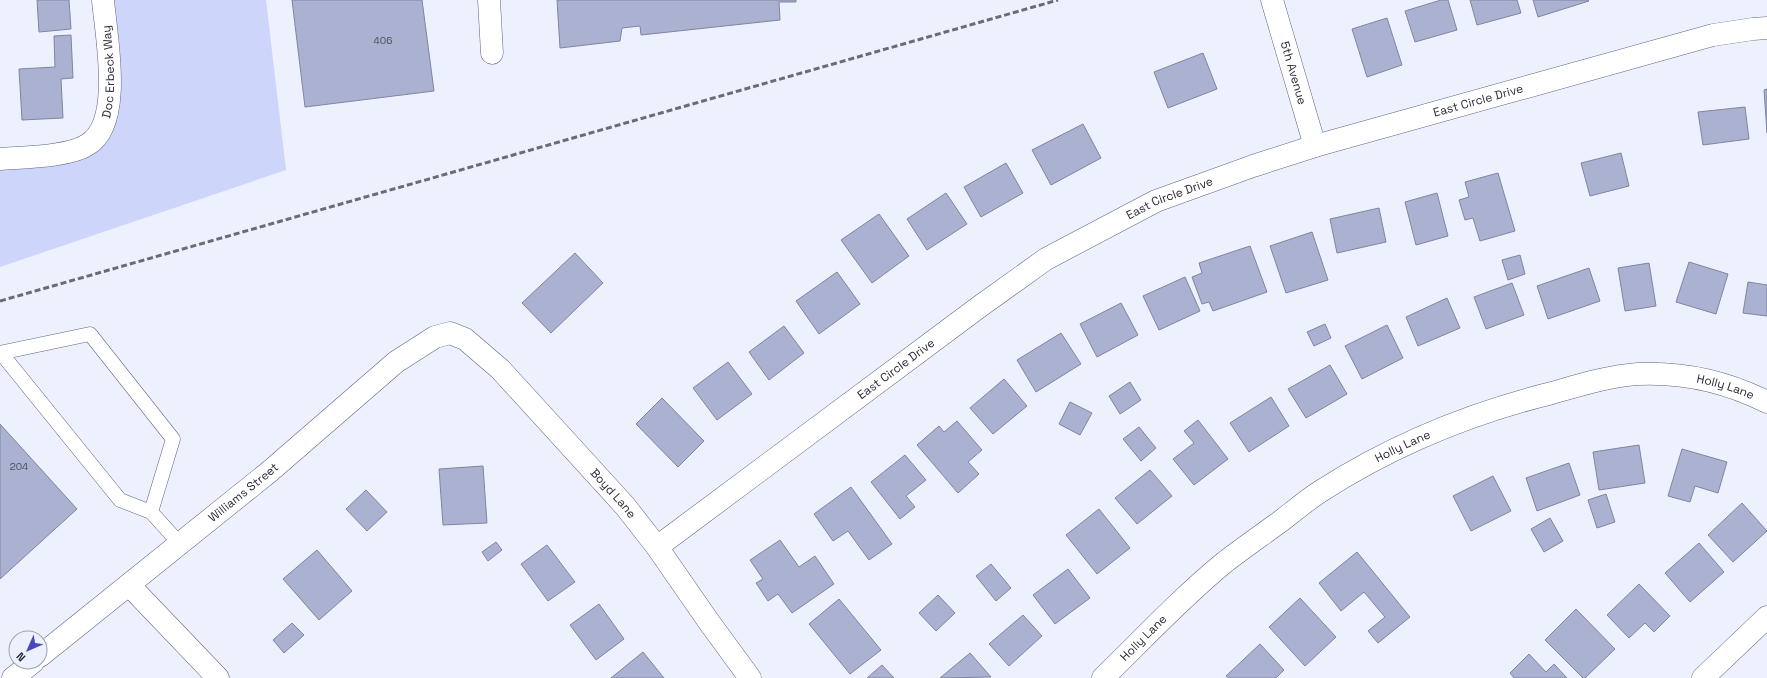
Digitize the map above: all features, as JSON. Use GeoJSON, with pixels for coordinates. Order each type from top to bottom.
{"type":"FeatureCollection","features":[{"type":"Feature","properties":{"kind":"street","name":"Doc Erbeck Way"},"geometry":{"type":"LineString","coordinates":[[0,159],[69,152],[87,146],[102,131],[108,114],[110,83],[103,0]]}},
{"type":"Feature","properties":{"kind":"street"},"geometry":{"type":"LineString","coordinates":[[489,0],[492,53]]}},
{"type":"Feature","properties":{"kind":"street","name":"5th Avenue"},"geometry":{"type":"LineString","coordinates":[[1272,0],[1315,146]]}},
{"type":"Feature","properties":{"kind":"street","name":"East Circle Drive"},"geometry":{"type":"LineString","coordinates":[[657,547],[973,311],[1046,259],[1156,201],[1253,166],[1315,146],[1713,35],[1767,28]]}},
{"type":"Feature","properties":{"kind":"street","name":"Boyd Lane"},"geometry":{"type":"LineString","coordinates":[[450,333],[465,338],[500,369],[625,506],[657,547],[750,678]]}},
{"type":"Feature","properties":{"kind":"street","name":"Williams Street"},"geometry":{"type":"LineString","coordinates":[[48,650],[269,472],[396,362],[435,337],[450,333]]}},
{"type":"Feature","properties":{"kind":"street","name":"Holly Lane"},"geometry":{"type":"LineString","coordinates":[[1103,678],[1177,605],[1231,558],[1320,492],[1364,466],[1428,435],[1507,404],[1595,381],[1637,374],[1682,375],[1716,382],[1747,392],[1767,402]]}},
{"type":"Feature","properties":{"kind":"street"},"geometry":{"type":"LineString","coordinates":[[129,584],[218,678]]}},
{"type":"Feature","properties":{"kind":"street"},"geometry":{"type":"LineString","coordinates":[[1703,678],[1767,617]]}},
{"type":"Feature","properties":{"kind":"street"},"geometry":{"type":"LineString","coordinates":[[14,678],[24,670]]}},
{"type":"Feature","properties":{"kind":"lane"},"geometry":{"type":"LineString","coordinates":[[151,512],[173,439],[90,334],[1,353],[120,500],[151,512],[180,544]]}},
{"type":"Feature","properties":{"kind":"shaded area"},"geometry":{"type":"Polygon","coordinates":[[[103,0],[266,0],[286,170],[0,267],[0,158],[69,152],[102,131],[103,0]]]}},
{"type":"Feature","properties":{"kind":"building"},"geometry":{"type":"Polygon","coordinates":[[[37,0],[69,0],[71,29],[39,32],[37,0]]]}},
{"type":"Feature","properties":{"kind":"building"},"geometry":{"type":"Polygon","coordinates":[[[292,0],[422,0],[434,91],[305,107],[292,0]]]}},
{"type":"Feature","properties":{"kind":"building"},"geometry":{"type":"Polygon","coordinates":[[[557,0],[796,0],[796,2],[779,2],[780,20],[641,35],[640,26],[622,28],[620,41],[560,48],[557,0]]]}},
{"type":"Feature","properties":{"kind":"building"},"geometry":{"type":"Polygon","coordinates":[[[1441,0],[1448,0],[1457,30],[1415,42],[1405,11],[1441,0]]]}},
{"type":"Feature","properties":{"kind":"building"},"geometry":{"type":"Polygon","coordinates":[[[1470,0],[1517,0],[1521,13],[1477,25],[1470,0]]]}},
{"type":"Feature","properties":{"kind":"building"},"geometry":{"type":"Polygon","coordinates":[[[1533,0],[1588,0],[1589,1],[1538,17],[1533,0]]]}},
{"type":"Feature","properties":{"kind":"building"},"geometry":{"type":"Polygon","coordinates":[[[1387,18],[1402,65],[1367,77],[1352,29],[1387,18]]]}},
{"type":"Feature","properties":{"kind":"building"},"geometry":{"type":"Polygon","coordinates":[[[71,35],[73,78],[61,79],[63,118],[22,120],[19,69],[55,67],[54,36],[71,35]]]}},
{"type":"Feature","properties":{"kind":"building"},"geometry":{"type":"Polygon","coordinates":[[[1203,53],[1217,89],[1168,108],[1154,72],[1203,53]]]}},
{"type":"Feature","properties":{"kind":"building"},"geometry":{"type":"Polygon","coordinates":[[[1767,89],[1767,133],[1764,90],[1767,89]]]}},
{"type":"Feature","properties":{"kind":"building"},"geometry":{"type":"Polygon","coordinates":[[[1745,107],[1749,139],[1703,145],[1698,112],[1745,107]]]}},
{"type":"Feature","properties":{"kind":"building"},"geometry":{"type":"Polygon","coordinates":[[[1083,124],[1101,158],[1051,185],[1032,150],[1083,124]]]}},
{"type":"Feature","properties":{"kind":"building"},"geometry":{"type":"Polygon","coordinates":[[[1621,153],[1629,186],[1590,196],[1581,163],[1621,153]]]}},
{"type":"Feature","properties":{"kind":"building"},"geometry":{"type":"Polygon","coordinates":[[[1006,163],[1023,193],[981,217],[964,187],[1006,163]]]}},
{"type":"Feature","properties":{"kind":"building"},"geometry":{"type":"Polygon","coordinates":[[[1498,173],[1515,231],[1480,241],[1473,218],[1465,220],[1459,200],[1469,197],[1465,182],[1498,173]]]}},
{"type":"Feature","properties":{"kind":"building"},"geometry":{"type":"Polygon","coordinates":[[[946,193],[967,224],[927,250],[907,219],[946,193]]]}},
{"type":"Feature","properties":{"kind":"building"},"geometry":{"type":"Polygon","coordinates":[[[1437,193],[1448,236],[1416,245],[1405,202],[1437,193]]]}},
{"type":"Feature","properties":{"kind":"building"},"geometry":{"type":"Polygon","coordinates":[[[1379,208],[1386,242],[1337,253],[1330,219],[1379,208]]]}},
{"type":"Feature","properties":{"kind":"building"},"geometry":{"type":"Polygon","coordinates":[[[879,214],[909,256],[872,283],[841,240],[879,214]]]}},
{"type":"Feature","properties":{"kind":"building"},"geometry":{"type":"Polygon","coordinates":[[[1312,232],[1328,280],[1286,293],[1270,246],[1312,232]]]}},
{"type":"Feature","properties":{"kind":"building"},"geometry":{"type":"Polygon","coordinates":[[[1250,246],[1267,292],[1213,311],[1209,302],[1202,304],[1192,277],[1202,273],[1199,263],[1250,246]]]}},
{"type":"Feature","properties":{"kind":"building"},"geometry":{"type":"Polygon","coordinates":[[[575,253],[603,283],[551,333],[522,303],[575,253]]]}},
{"type":"Feature","properties":{"kind":"building"},"geometry":{"type":"Polygon","coordinates":[[[1520,255],[1525,274],[1508,280],[1502,260],[1520,255]]]}},
{"type":"Feature","properties":{"kind":"building"},"geometry":{"type":"Polygon","coordinates":[[[1689,262],[1728,274],[1716,314],[1676,302],[1689,262]]]}},
{"type":"Feature","properties":{"kind":"building"},"geometry":{"type":"Polygon","coordinates":[[[1649,263],[1656,306],[1625,311],[1618,268],[1649,263]]]}},
{"type":"Feature","properties":{"kind":"building"},"geometry":{"type":"Polygon","coordinates":[[[1589,268],[1600,301],[1548,319],[1537,286],[1589,268]]]}},
{"type":"Feature","properties":{"kind":"building"},"geometry":{"type":"Polygon","coordinates":[[[837,272],[860,304],[819,334],[796,301],[837,272]]]}},
{"type":"Feature","properties":{"kind":"building"},"geometry":{"type":"Polygon","coordinates":[[[1185,277],[1200,311],[1159,330],[1143,296],[1185,277]]]}},
{"type":"Feature","properties":{"kind":"building"},"geometry":{"type":"Polygon","coordinates":[[[1748,282],[1767,285],[1767,316],[1743,313],[1748,282]]]}},
{"type":"Feature","properties":{"kind":"building"},"geometry":{"type":"Polygon","coordinates":[[[1512,283],[1524,315],[1486,329],[1474,297],[1512,283]]]}},
{"type":"Feature","properties":{"kind":"building"},"geometry":{"type":"Polygon","coordinates":[[[1447,298],[1460,328],[1418,346],[1406,317],[1447,298]]]}},
{"type":"Feature","properties":{"kind":"building"},"geometry":{"type":"Polygon","coordinates":[[[1121,303],[1138,335],[1097,357],[1080,324],[1121,303]]]}},
{"type":"Feature","properties":{"kind":"building"},"geometry":{"type":"Polygon","coordinates":[[[1325,324],[1331,338],[1314,346],[1307,332],[1325,324]]]}},
{"type":"Feature","properties":{"kind":"building"},"geometry":{"type":"Polygon","coordinates":[[[1387,325],[1403,358],[1362,379],[1345,346],[1387,325]]]}},
{"type":"Feature","properties":{"kind":"building"},"geometry":{"type":"Polygon","coordinates":[[[784,326],[804,353],[769,380],[749,352],[784,326]]]}},
{"type":"Feature","properties":{"kind":"building"},"geometry":{"type":"Polygon","coordinates":[[[1061,333],[1081,364],[1036,392],[1017,360],[1061,333]]]}},
{"type":"Feature","properties":{"kind":"building"},"geometry":{"type":"Polygon","coordinates":[[[728,362],[752,394],[717,420],[693,388],[728,362]]]}},
{"type":"Feature","properties":{"kind":"building"},"geometry":{"type":"Polygon","coordinates":[[[1330,365],[1347,394],[1306,418],[1288,389],[1330,365]]]}},
{"type":"Feature","properties":{"kind":"building"},"geometry":{"type":"Polygon","coordinates":[[[1004,379],[1027,406],[993,434],[970,408],[1004,379]]]}},
{"type":"Feature","properties":{"kind":"building"},"geometry":{"type":"Polygon","coordinates":[[[1130,382],[1141,400],[1120,414],[1109,396],[1130,382]]]}},
{"type":"Feature","properties":{"kind":"building"},"geometry":{"type":"Polygon","coordinates":[[[1271,397],[1289,426],[1249,452],[1230,423],[1271,397]]]}},
{"type":"Feature","properties":{"kind":"building"},"geometry":{"type":"Polygon","coordinates":[[[662,398],[704,441],[678,467],[636,424],[662,398]]]}},
{"type":"Feature","properties":{"kind":"building"},"geometry":{"type":"Polygon","coordinates":[[[1070,402],[1092,413],[1080,435],[1059,424],[1070,402]]]}},
{"type":"Feature","properties":{"kind":"building"},"geometry":{"type":"Polygon","coordinates":[[[1198,420],[1228,459],[1194,485],[1173,459],[1194,443],[1184,431],[1198,420]]]}},
{"type":"Feature","properties":{"kind":"building"},"geometry":{"type":"Polygon","coordinates":[[[957,421],[982,450],[968,462],[979,474],[958,493],[917,445],[939,426],[944,432],[957,421]]]}},
{"type":"Feature","properties":{"kind":"building"},"geometry":{"type":"Polygon","coordinates":[[[0,424],[77,509],[0,579],[0,424]]]}},
{"type":"Feature","properties":{"kind":"building"},"geometry":{"type":"Polygon","coordinates":[[[1139,427],[1156,448],[1141,461],[1123,439],[1139,427]]]}},
{"type":"Feature","properties":{"kind":"building"},"geometry":{"type":"Polygon","coordinates":[[[1639,445],[1645,483],[1599,490],[1593,452],[1639,445]]]}},
{"type":"Feature","properties":{"kind":"building"},"geometry":{"type":"Polygon","coordinates":[[[1682,449],[1727,462],[1718,493],[1695,486],[1690,502],[1668,496],[1682,449]]]}},
{"type":"Feature","properties":{"kind":"building"},"geometry":{"type":"Polygon","coordinates":[[[905,455],[926,480],[906,496],[915,507],[900,519],[871,482],[905,455]]]}},
{"type":"Feature","properties":{"kind":"building"},"geometry":{"type":"Polygon","coordinates":[[[1569,463],[1580,495],[1537,511],[1526,478],[1569,463]]]}},
{"type":"Feature","properties":{"kind":"building"},"geometry":{"type":"Polygon","coordinates":[[[483,466],[487,523],[443,525],[439,469],[483,466]]]}},
{"type":"Feature","properties":{"kind":"building"},"geometry":{"type":"Polygon","coordinates":[[[1150,470],[1172,496],[1137,524],[1115,498],[1150,470]]]}},
{"type":"Feature","properties":{"kind":"building"},"geometry":{"type":"Polygon","coordinates":[[[1493,476],[1511,511],[1471,531],[1453,496],[1493,476]]]}},
{"type":"Feature","properties":{"kind":"building"},"geometry":{"type":"Polygon","coordinates":[[[851,487],[892,544],[869,560],[848,531],[833,541],[814,514],[851,487]]]}},
{"type":"Feature","properties":{"kind":"building"},"geometry":{"type":"Polygon","coordinates":[[[366,490],[387,512],[367,531],[346,509],[366,490]]]}},
{"type":"Feature","properties":{"kind":"building"},"geometry":{"type":"Polygon","coordinates":[[[1606,494],[1615,522],[1597,528],[1588,500],[1606,494]]]}},
{"type":"Feature","properties":{"kind":"building"},"geometry":{"type":"Polygon","coordinates":[[[1742,503],[1767,531],[1733,562],[1708,535],[1742,503]]]}},
{"type":"Feature","properties":{"kind":"building"},"geometry":{"type":"Polygon","coordinates":[[[1099,509],[1130,548],[1097,574],[1066,535],[1099,509]]]}},
{"type":"Feature","properties":{"kind":"building"},"geometry":{"type":"Polygon","coordinates":[[[1550,518],[1563,541],[1544,552],[1531,529],[1550,518]]]}},
{"type":"Feature","properties":{"kind":"building"},"geometry":{"type":"Polygon","coordinates":[[[780,540],[799,567],[815,556],[834,584],[792,613],[778,594],[768,601],[756,583],[763,579],[750,560],[780,540]]]}},
{"type":"Feature","properties":{"kind":"building"},"geometry":{"type":"Polygon","coordinates":[[[496,542],[502,550],[488,561],[482,552],[496,542]]]}},
{"type":"Feature","properties":{"kind":"building"},"geometry":{"type":"Polygon","coordinates":[[[1699,543],[1724,572],[1690,602],[1665,573],[1699,543]]]}},
{"type":"Feature","properties":{"kind":"building"},"geometry":{"type":"Polygon","coordinates":[[[547,545],[575,582],[548,601],[521,564],[547,545]]]}},
{"type":"Feature","properties":{"kind":"building"},"geometry":{"type":"Polygon","coordinates":[[[317,550],[352,591],[319,620],[283,579],[317,550]]]}},
{"type":"Feature","properties":{"kind":"building"},"geometry":{"type":"Polygon","coordinates":[[[1357,552],[1410,617],[1378,643],[1368,631],[1385,617],[1364,592],[1341,611],[1319,583],[1357,552]]]}},
{"type":"Feature","properties":{"kind":"building"},"geometry":{"type":"Polygon","coordinates":[[[991,564],[1011,588],[996,601],[976,576],[991,564]]]}},
{"type":"Feature","properties":{"kind":"building"},"geometry":{"type":"Polygon","coordinates":[[[1068,569],[1090,598],[1055,624],[1033,595],[1068,569]]]}},
{"type":"Feature","properties":{"kind":"building"},"geometry":{"type":"Polygon","coordinates":[[[1639,584],[1670,616],[1654,632],[1645,623],[1629,638],[1607,615],[1639,584]]]}},
{"type":"Feature","properties":{"kind":"building"},"geometry":{"type":"Polygon","coordinates":[[[938,595],[955,613],[936,631],[919,613],[938,595]]]}},
{"type":"Feature","properties":{"kind":"building"},"geometry":{"type":"Polygon","coordinates":[[[1300,598],[1336,637],[1305,666],[1269,627],[1300,598]]]}},
{"type":"Feature","properties":{"kind":"building"},"geometry":{"type":"Polygon","coordinates":[[[839,599],[881,650],[850,674],[809,624],[839,599]]]}},
{"type":"Feature","properties":{"kind":"building"},"geometry":{"type":"Polygon","coordinates":[[[599,604],[624,639],[596,660],[570,625],[599,604]]]}},
{"type":"Feature","properties":{"kind":"building"},"geometry":{"type":"Polygon","coordinates":[[[1576,609],[1615,649],[1585,678],[1583,678],[1545,640],[1576,609]]]}},
{"type":"Feature","properties":{"kind":"building"},"geometry":{"type":"Polygon","coordinates":[[[1023,615],[1042,636],[1009,666],[989,644],[1023,615]]]}},
{"type":"Feature","properties":{"kind":"building"},"geometry":{"type":"Polygon","coordinates":[[[292,623],[304,635],[284,653],[273,640],[292,623]]]}},
{"type":"Feature","properties":{"kind":"building"},"geometry":{"type":"Polygon","coordinates":[[[1260,644],[1284,670],[1276,678],[1229,678],[1226,676],[1260,644]]]}},
{"type":"Feature","properties":{"kind":"building"},"geometry":{"type":"Polygon","coordinates":[[[643,652],[664,678],[611,678],[643,652]]]}},
{"type":"Feature","properties":{"kind":"building"},"geometry":{"type":"Polygon","coordinates":[[[970,653],[991,677],[940,678],[970,653]]]}},
{"type":"Feature","properties":{"kind":"building"},"geometry":{"type":"Polygon","coordinates":[[[1529,654],[1546,672],[1554,664],[1567,678],[1514,678],[1510,673],[1529,654]]]}},
{"type":"Feature","properties":{"kind":"building"},"geometry":{"type":"Polygon","coordinates":[[[882,665],[894,678],[867,678],[882,665]]]}},
{"type":"Feature","properties":{"kind":"railway"},"geometry":{"type":"LineString","coordinates":[[0,301],[1058,0]]}}]}
